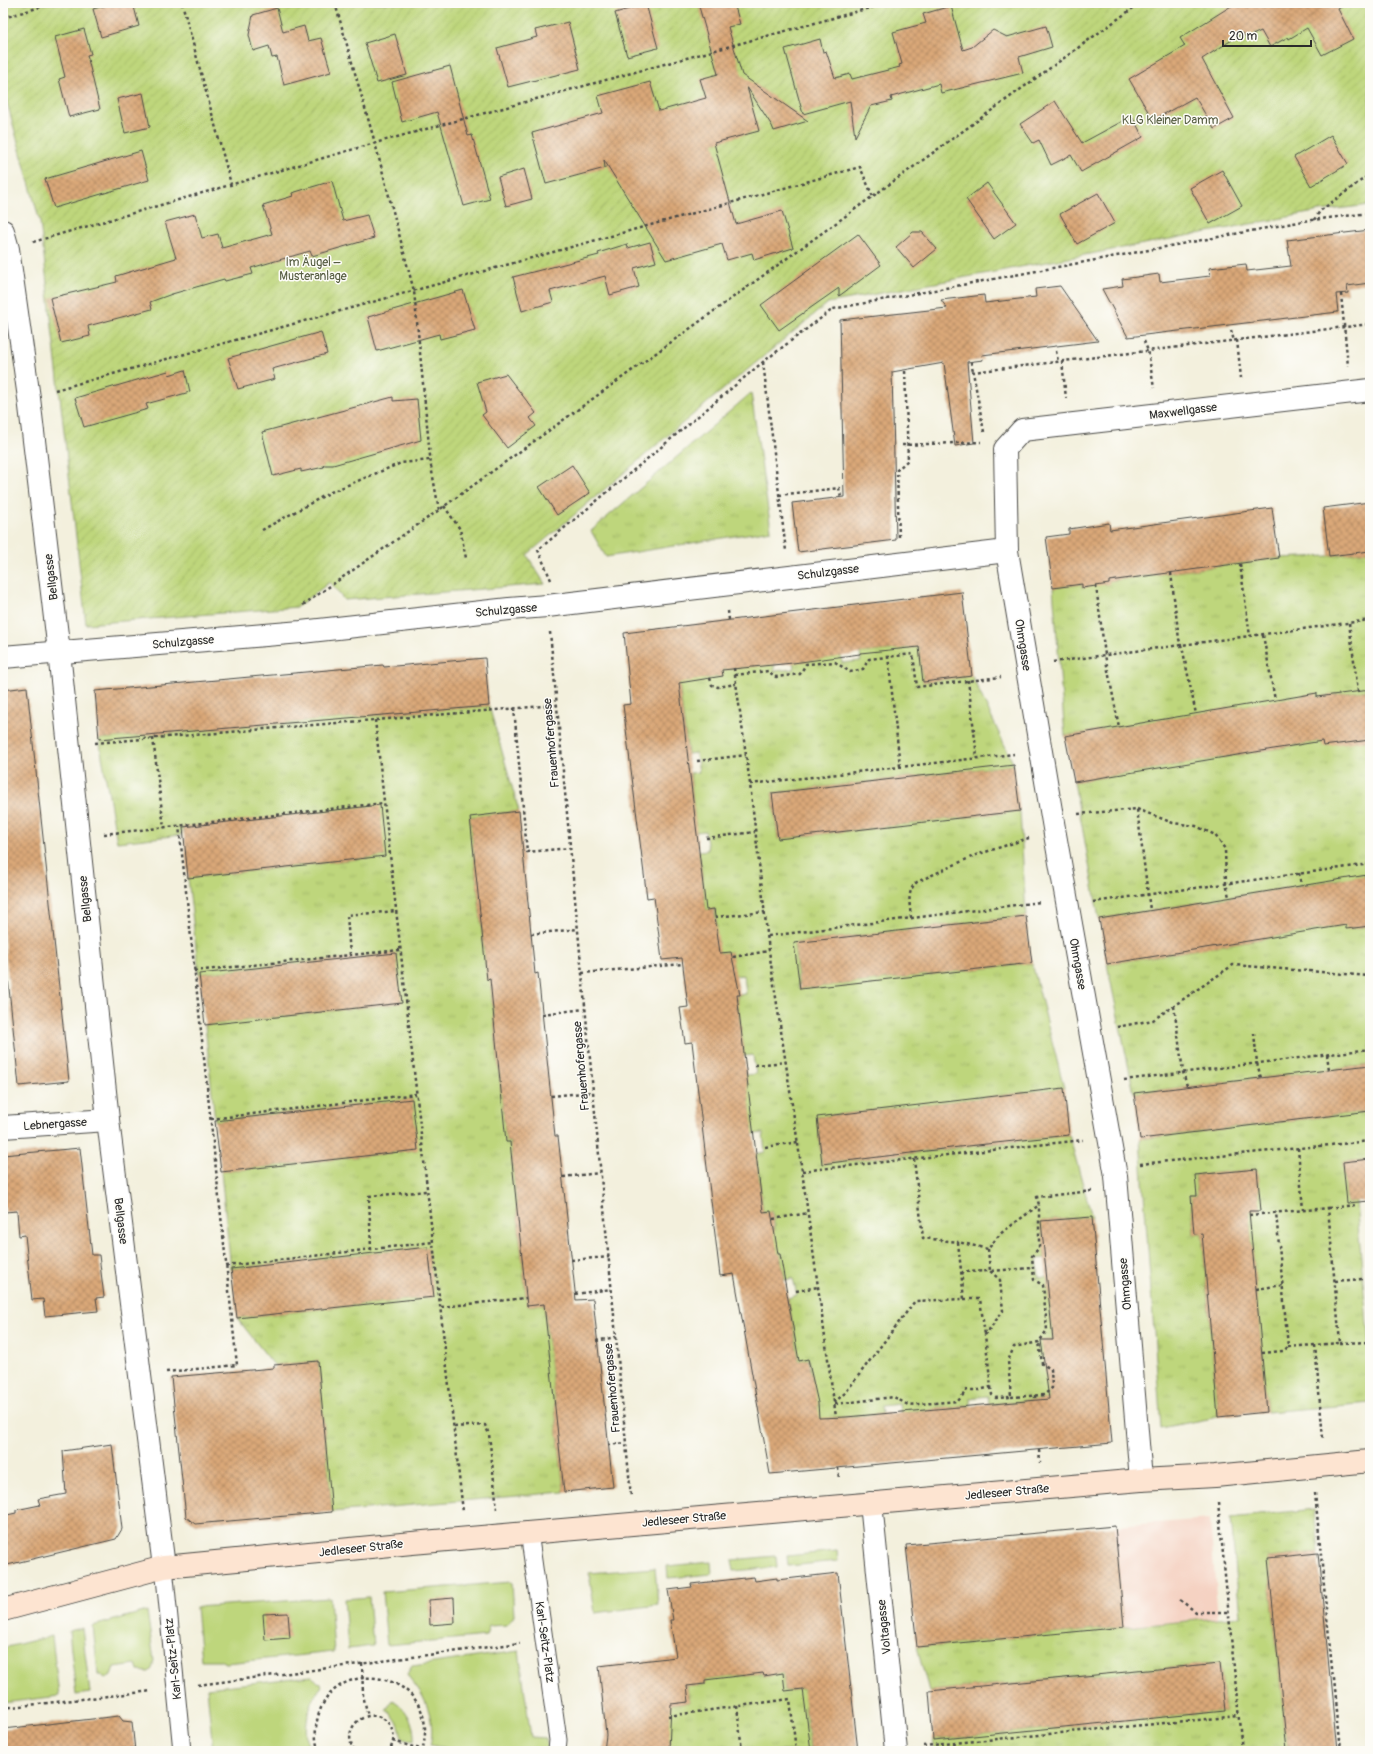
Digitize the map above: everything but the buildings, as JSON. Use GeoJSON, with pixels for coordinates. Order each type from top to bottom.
{"type":"FeatureCollection","features":[{"type":"Feature","properties":{"kind":"street","name":"Bellgasse"},"geometry":{"type":"LineString","coordinates":[[5,243],[29,398],[60,652],[108,1120],[164,1567]]}},
{"type":"Feature","properties":{"kind":"street","name":"Maxwellgasse"},"geometry":{"type":"LineString","coordinates":[[995,446],[1022,430],[1360,391]]}},
{"type":"Feature","properties":{"kind":"street","name":"Ohmgasse"},"geometry":{"type":"LineString","coordinates":[[995,446],[1008,551],[1027,670],[1053,825],[1116,1176],[1142,1480]]}},
{"type":"Feature","properties":{"kind":"street","name":"Schulzgasse"},"geometry":{"type":"LineString","coordinates":[[3,657],[301,632],[555,605],[1008,551]]}},
{"type":"Feature","properties":{"kind":"street","name":"Lebnergasse"},"geometry":{"type":"LineString","coordinates":[[3,1127],[108,1120]]}},
{"type":"Feature","properties":{"kind":"street","name":"Jedleseer Straße"},"geometry":{"type":"LineString","coordinates":[[3,1610],[164,1567],[500,1536],[529,1532],[1142,1480],[1215,1476],[1370,1461]]}},
{"type":"Feature","properties":{"kind":"street","name":"Voltagasse"},"geometry":{"type":"LineString","coordinates":[[871,1503],[896,1750]]}},
{"type":"Feature","properties":{"kind":"lane","name":"Karl-Seitz-Platz"},"geometry":{"type":"LineString","coordinates":[[529,1532],[558,1740],[557,1751]]}},
{"type":"Feature","properties":{"kind":"lane","name":"Karl-Seitz-Platz"},"geometry":{"type":"LineString","coordinates":[[164,1567],[182,1751]]}},
{"type":"Feature","properties":{"kind":"path"},"geometry":{"type":"LineString","coordinates":[[3,18],[54,3]]}},
{"type":"Feature","properties":{"kind":"path"},"geometry":{"type":"LineString","coordinates":[[182,3],[231,184]]}},
{"type":"Feature","properties":{"kind":"path"},"geometry":{"type":"LineString","coordinates":[[335,3],[375,143],[414,291],[430,460],[439,510]]}},
{"type":"Feature","properties":{"kind":"path"},"geometry":{"type":"LineString","coordinates":[[5,243],[231,184],[375,143],[888,3]]}},
{"type":"Feature","properties":{"kind":"path"},"geometry":{"type":"LineString","coordinates":[[301,632],[304,604],[439,510],[1140,3]]}},
{"type":"Feature","properties":{"kind":"path"},"geometry":{"type":"LineString","coordinates":[[29,398],[860,167],[873,197]]}},
{"type":"Feature","properties":{"kind":"path"},"geometry":{"type":"LineString","coordinates":[[1314,220],[1320,211],[1370,174]]}},
{"type":"Feature","properties":{"kind":"path"},"geometry":{"type":"LineString","coordinates":[[790,577],[763,362],[833,309],[1314,220],[1370,213]]}},
{"type":"Feature","properties":{"kind":"path"},"geometry":{"type":"LineString","coordinates":[[1341,294],[1344,328],[1360,391]]}},
{"type":"Feature","properties":{"kind":"path"},"geometry":{"type":"LineString","coordinates":[[973,372],[1370,324]]}},
{"type":"Feature","properties":{"kind":"path"},"geometry":{"type":"LineString","coordinates":[[1232,330],[1246,404]]}},
{"type":"Feature","properties":{"kind":"path"},"geometry":{"type":"LineString","coordinates":[[1144,341],[1148,351],[1159,414]]}},
{"type":"Feature","properties":{"kind":"path"},"geometry":{"type":"LineString","coordinates":[[1056,351],[1060,361],[1067,406],[1072,424]]}},
{"type":"Feature","properties":{"kind":"path","name":"Frauenhofergasse"},"geometry":{"type":"LineString","coordinates":[[634,1524],[557,705],[555,605],[538,550],[763,362]]}},
{"type":"Feature","properties":{"kind":"path"},"geometry":{"type":"LineString","coordinates":[[902,445],[995,446],[971,362]]}},
{"type":"Feature","properties":{"kind":"path"},"geometry":{"type":"LineString","coordinates":[[900,564],[897,470],[908,460],[909,445],[905,370]]}},
{"type":"Feature","properties":{"kind":"path"},"geometry":{"type":"LineString","coordinates":[[262,530],[331,492],[400,463],[430,460]]}},
{"type":"Feature","properties":{"kind":"path"},"geometry":{"type":"LineString","coordinates":[[779,495],[840,488],[841,497]]}},
{"type":"Feature","properties":{"kind":"path"},"geometry":{"type":"LineString","coordinates":[[444,506],[460,529],[466,558]]}},
{"type":"Feature","properties":{"kind":"path"},"geometry":{"type":"LineString","coordinates":[[1240,564],[1250,636]]}},
{"type":"Feature","properties":{"kind":"path"},"geometry":{"type":"LineString","coordinates":[[1171,573],[1181,645],[1196,714]]}},
{"type":"Feature","properties":{"kind":"path"},"geometry":{"type":"LineString","coordinates":[[1096,586],[1105,655],[1119,727]]}},
{"type":"Feature","properties":{"kind":"path"},"geometry":{"type":"LineString","coordinates":[[735,675],[768,671],[776,677],[800,674],[806,664],[835,662],[850,672],[863,669],[869,659],[913,654],[917,686],[968,680],[1105,655],[1370,620]]}},
{"type":"Feature","properties":{"kind":"path"},"geometry":{"type":"LineString","coordinates":[[1349,623],[1358,691]]}},
{"type":"Feature","properties":{"kind":"path"},"geometry":{"type":"LineString","coordinates":[[1263,634],[1275,700]]}},
{"type":"Feature","properties":{"kind":"path"},"geometry":{"type":"LineString","coordinates":[[888,656],[900,766]]}},
{"type":"Feature","properties":{"kind":"path"},"geometry":{"type":"LineString","coordinates":[[734,668],[750,784],[769,951],[798,1142],[836,1417]]}},
{"type":"Feature","properties":{"kind":"path"},"geometry":{"type":"LineString","coordinates":[[710,678],[712,685],[718,687],[736,684]]}},
{"type":"Feature","properties":{"kind":"path"},"geometry":{"type":"LineString","coordinates":[[968,680],[977,758]]}},
{"type":"Feature","properties":{"kind":"path"},"geometry":{"type":"LineString","coordinates":[[69,745],[557,705]]}},
{"type":"Feature","properties":{"kind":"path"},"geometry":{"type":"LineString","coordinates":[[514,708],[527,852],[570,848]]}},
{"type":"Feature","properties":{"kind":"path"},"geometry":{"type":"LineString","coordinates":[[375,720],[466,1539]]}},
{"type":"Feature","properties":{"kind":"path"},"geometry":{"type":"LineString","coordinates":[[153,738],[164,828]]}},
{"type":"Feature","properties":{"kind":"path"},"geometry":{"type":"LineString","coordinates":[[750,784],[1041,751]]}},
{"type":"Feature","properties":{"kind":"path"},"geometry":{"type":"LineString","coordinates":[[698,761],[746,755]]}},
{"type":"Feature","properties":{"kind":"path"},"geometry":{"type":"LineString","coordinates":[[79,837],[384,802]]}},
{"type":"Feature","properties":{"kind":"path"},"geometry":{"type":"LineString","coordinates":[[1137,809],[1150,910]]}},
{"type":"Feature","properties":{"kind":"path"},"geometry":{"type":"LineString","coordinates":[[911,918],[909,895],[912,886],[917,882],[976,855],[1034,837],[1053,825],[1137,809],[1173,823],[1196,826],[1215,835],[1225,849],[1226,883],[1229,897]]}},
{"type":"Feature","properties":{"kind":"path"},"geometry":{"type":"LineString","coordinates":[[140,1374],[237,1365],[179,826]]}},
{"type":"Feature","properties":{"kind":"path"},"geometry":{"type":"LineString","coordinates":[[706,838],[755,832]]}},
{"type":"Feature","properties":{"kind":"path"},"geometry":{"type":"LineString","coordinates":[[768,936],[911,918],[1067,903],[1083,904],[1370,864]]}},
{"type":"Feature","properties":{"kind":"path"},"geometry":{"type":"LineString","coordinates":[[1299,873],[1301,886]]}},
{"type":"Feature","properties":{"kind":"path"},"geometry":{"type":"LineString","coordinates":[[350,955],[347,915],[396,911]]}},
{"type":"Feature","properties":{"kind":"path"},"geometry":{"type":"LineString","coordinates":[[715,917],[764,912]]}},
{"type":"Feature","properties":{"kind":"path"},"geometry":{"type":"LineString","coordinates":[[531,934],[578,929]]}},
{"type":"Feature","properties":{"kind":"path"},"geometry":{"type":"LineString","coordinates":[[194,971],[400,950]]}},
{"type":"Feature","properties":{"kind":"path"},"geometry":{"type":"LineString","coordinates":[[733,957],[769,951]]}},
{"type":"Feature","properties":{"kind":"path"},"geometry":{"type":"LineString","coordinates":[[582,973],[683,964]]}},
{"type":"Feature","properties":{"kind":"path"},"geometry":{"type":"LineString","coordinates":[[1090,1031],[1153,1020],[1233,965],[1370,976]]}},
{"type":"Feature","properties":{"kind":"path"},"geometry":{"type":"LineString","coordinates":[[1174,1006],[1183,1072],[1187,1086]]}},
{"type":"Feature","properties":{"kind":"path"},"geometry":{"type":"LineString","coordinates":[[542,1014],[585,1009]]}},
{"type":"Feature","properties":{"kind":"path"},"geometry":{"type":"LineString","coordinates":[[1254,1033],[1257,1063],[1261,1078]]}},
{"type":"Feature","properties":{"kind":"path"},"geometry":{"type":"LineString","coordinates":[[1099,1083],[1370,1049]]}},
{"type":"Feature","properties":{"kind":"path"},"geometry":{"type":"LineString","coordinates":[[1327,1054],[1329,1070]]}},
{"type":"Feature","properties":{"kind":"path"},"geometry":{"type":"LineString","coordinates":[[755,1065],[786,1062]]}},
{"type":"Feature","properties":{"kind":"path"},"geometry":{"type":"LineString","coordinates":[[551,1096],[593,1092]]}},
{"type":"Feature","properties":{"kind":"path"},"geometry":{"type":"LineString","coordinates":[[211,1119],[416,1094]]}},
{"type":"Feature","properties":{"kind":"path"},"geometry":{"type":"LineString","coordinates":[[802,1171],[1109,1137]]}},
{"type":"Feature","properties":{"kind":"path"},"geometry":{"type":"LineString","coordinates":[[834,1404],[846,1392],[915,1301],[980,1299],[986,1335],[992,1395],[996,1398],[1044,1395],[1052,1388],[1051,1369],[1042,1364],[1039,1342],[1047,1330],[1043,1285],[1034,1280],[1032,1256],[1039,1248],[1038,1197],[1097,1191],[1116,1176],[1298,1148],[1370,1141]]}},
{"type":"Feature","properties":{"kind":"path"},"geometry":{"type":"LineString","coordinates":[[765,1147],[798,1142]]}},
{"type":"Feature","properties":{"kind":"path"},"geometry":{"type":"LineString","coordinates":[[1298,1148],[1303,1210]]}},
{"type":"Feature","properties":{"kind":"path"},"geometry":{"type":"LineString","coordinates":[[914,1159],[923,1238],[958,1242],[988,1248]]}},
{"type":"Feature","properties":{"kind":"path"},"geometry":{"type":"LineString","coordinates":[[563,1177],[600,1173]]}},
{"type":"Feature","properties":{"kind":"path"},"geometry":{"type":"LineString","coordinates":[[371,1250],[369,1196],[427,1191]]}},
{"type":"Feature","properties":{"kind":"path"},"geometry":{"type":"LineString","coordinates":[[986,1335],[1004,1311],[1000,1280],[990,1271],[988,1248],[1000,1234],[1039,1205]]}},
{"type":"Feature","properties":{"kind":"path"},"geometry":{"type":"LineString","coordinates":[[1249,1215],[1356,1205]]}},
{"type":"Feature","properties":{"kind":"path"},"geometry":{"type":"LineString","coordinates":[[1328,1208],[1340,1343]]}},
{"type":"Feature","properties":{"kind":"path"},"geometry":{"type":"LineString","coordinates":[[773,1219],[808,1212]]}},
{"type":"Feature","properties":{"kind":"path"},"geometry":{"type":"LineString","coordinates":[[1276,1212],[1288,1347]]}},
{"type":"Feature","properties":{"kind":"path"},"geometry":{"type":"LineString","coordinates":[[226,1266],[433,1242]]}},
{"type":"Feature","properties":{"kind":"path"},"geometry":{"type":"LineString","coordinates":[[958,1242],[964,1299]]}},
{"type":"Feature","properties":{"kind":"path"},"geometry":{"type":"LineString","coordinates":[[572,1260],[609,1257]]}},
{"type":"Feature","properties":{"kind":"path"},"geometry":{"type":"LineString","coordinates":[[962,1272],[1033,1268]]}},
{"type":"Feature","properties":{"kind":"path"},"geometry":{"type":"LineString","coordinates":[[1335,1282],[1363,1279]]}},
{"type":"Feature","properties":{"kind":"path"},"geometry":{"type":"LineString","coordinates":[[1256,1289],[1283,1285]]}},
{"type":"Feature","properties":{"kind":"path"},"geometry":{"type":"LineString","coordinates":[[796,1290],[818,1287]]}},
{"type":"Feature","properties":{"kind":"path"},"geometry":{"type":"LineString","coordinates":[[575,1294],[611,1288]]}},
{"type":"Feature","properties":{"kind":"path"},"geometry":{"type":"LineString","coordinates":[[440,1307],[526,1298]]}},
{"type":"Feature","properties":{"kind":"path"},"geometry":{"type":"LineString","coordinates":[[596,1340],[616,1337]]}},
{"type":"Feature","properties":{"kind":"path"},"geometry":{"type":"LineString","coordinates":[[1011,1397],[1008,1361],[1014,1347],[1039,1342]]}},
{"type":"Feature","properties":{"kind":"path"},"geometry":{"type":"LineString","coordinates":[[1262,1353],[1283,1350],[1288,1347],[1369,1342]]}},
{"type":"Feature","properties":{"kind":"path"},"geometry":{"type":"LineString","coordinates":[[1315,1345],[1327,1466]]}},
{"type":"Feature","properties":{"kind":"path"},"geometry":{"type":"LineString","coordinates":[[834,1404],[894,1397],[908,1405],[958,1401],[967,1390],[979,1390],[991,1387]]}},
{"type":"Feature","properties":{"kind":"path"},"geometry":{"type":"LineString","coordinates":[[454,1426],[485,1425],[490,1434],[500,1536]]}},
{"type":"Feature","properties":{"kind":"path"},"geometry":{"type":"LineString","coordinates":[[608,1445],[626,1443]]}},
{"type":"Feature","properties":{"kind":"path"},"geometry":{"type":"LineString","coordinates":[[1215,1476],[1242,1751]]}},
{"type":"Feature","properties":{"kind":"path"},"geometry":{"type":"LineString","coordinates":[[1317,1510],[1340,1751]]}},
{"type":"Feature","properties":{"kind":"path"},"geometry":{"type":"LineString","coordinates":[[1180,1600],[1196,1612],[1229,1612]]}},
{"type":"Feature","properties":{"kind":"path"},"geometry":{"type":"LineString","coordinates":[[3,1708],[176,1688],[520,1643],[528,1632],[543,1627]]}},
{"type":"Feature","properties":{"kind":"path"},"geometry":{"type":"LineString","coordinates":[[362,1663],[364,1704],[368,1716]]}},
{"type":"Feature","properties":{"kind":"path"},"geometry":{"type":"LineString","coordinates":[[319,1751],[317,1746],[316,1730],[319,1714],[326,1699],[338,1687],[353,1680],[370,1677],[388,1680],[403,1687],[416,1700],[423,1716],[426,1733],[422,1751]]}},
{"type":"Feature","properties":{"kind":"path"},"geometry":{"type":"LineString","coordinates":[[668,1716],[790,1699],[796,1751]]}},
{"type":"Feature","properties":{"kind":"path"},"geometry":{"type":"LineString","coordinates":[[737,1706],[742,1751]]}},
{"type":"Feature","properties":{"kind":"path"},"geometry":{"type":"LineString","coordinates":[[348,1751],[353,1750],[349,1738],[351,1730],[361,1718],[375,1716],[387,1722],[394,1734],[389,1751]]}},
{"type":"Feature","properties":{"kind":"path"},"geometry":{"type":"LineString","coordinates":[[896,1750],[1239,1716]]}},
{"type":"Feature","properties":{"kind":"path"},"geometry":{"type":"LineString","coordinates":[[393,1741],[422,1751],[427,1751]]}},
{"type":"Feature","properties":{"kind":"shaded area"},"geometry":{"type":"Polygon","coordinates":[[[1210,1519],[1218,1618],[917,1647],[906,1545],[1210,1519]]]}},
{"type":"Feature","properties":{"kind":"green space","name":"Im Äugel – Musteranlage"},"geometry":{"type":"Polygon","coordinates":[[[3,3],[1370,3],[1370,205],[1320,211],[828,303],[678,427],[527,555],[545,584],[344,600],[330,582],[297,607],[86,624],[40,222],[3,88],[3,3]]]}},
{"type":"Feature","properties":{"kind":"green space"},"geometry":{"type":"Polygon","coordinates":[[[751,393],[771,530],[606,557],[591,531],[751,393]]]}},
{"type":"Feature","properties":{"kind":"green space"},"geometry":{"type":"Polygon","coordinates":[[[1370,551],[1370,690],[1317,697],[1316,694],[1065,736],[1053,588],[1082,584],[1082,588],[1109,581],[1279,558],[1329,556],[1370,551]]]}},
{"type":"Feature","properties":{"kind":"green space"},"geometry":{"type":"Polygon","coordinates":[[[919,647],[923,682],[972,676],[1014,765],[772,793],[778,839],[1020,811],[1026,916],[794,943],[799,989],[1032,963],[1064,1088],[817,1117],[822,1164],[1069,1135],[1092,1217],[1042,1221],[1045,1258],[1037,1259],[1039,1278],[1047,1277],[1053,1340],[1045,1340],[1049,1399],[989,1404],[988,1396],[970,1398],[970,1406],[900,1412],[899,1404],[881,1406],[882,1414],[819,1419],[809,1359],[799,1361],[788,1298],[797,1295],[793,1278],[785,1280],[780,1254],[767,1254],[765,1232],[775,1230],[772,1211],[763,1212],[756,1154],[765,1152],[763,1133],[753,1134],[746,1075],[756,1074],[753,1055],[744,1056],[737,995],[746,994],[744,975],[734,976],[731,952],[711,954],[708,929],[717,927],[715,909],[706,910],[699,851],[708,850],[705,831],[696,832],[690,773],[699,772],[696,753],[688,754],[678,675],[705,679],[722,676],[722,670],[774,664],[775,671],[794,669],[793,662],[841,656],[842,663],[861,661],[860,653],[919,647]]]}},
{"type":"Feature","properties":{"kind":"green space"},"geometry":{"type":"Polygon","coordinates":[[[489,706],[519,811],[470,817],[487,979],[490,979],[506,1142],[510,1142],[527,1306],[544,1304],[564,1492],[332,1512],[318,1361],[274,1365],[237,1318],[433,1297],[428,1247],[231,1269],[221,1172],[417,1150],[412,1099],[215,1121],[205,1025],[401,1003],[396,953],[199,974],[188,878],[385,856],[183,827],[181,835],[117,842],[99,739],[489,706]]]}},
{"type":"Feature","properties":{"kind":"green space"},"geometry":{"type":"Polygon","coordinates":[[[1370,740],[1370,879],[1342,883],[1341,879],[1099,919],[1074,782],[1322,741],[1370,740]]]}},
{"type":"Feature","properties":{"kind":"green space"},"geometry":{"type":"Polygon","coordinates":[[[1346,925],[1347,929],[1370,926],[1370,1065],[1134,1093],[1107,964],[1346,925]]]}},
{"type":"Feature","properties":{"kind":"green space"},"geometry":{"type":"Polygon","coordinates":[[[1370,1111],[1370,1159],[1343,1162],[1347,1203],[1356,1202],[1370,1357],[1370,1403],[1267,1412],[1249,1215],[1249,1211],[1260,1210],[1257,1169],[1195,1175],[1197,1196],[1191,1197],[1194,1234],[1202,1233],[1218,1417],[1161,1428],[1140,1139],[1370,1111]]]}},
{"type":"Feature","properties":{"kind":"green space"},"geometry":{"type":"Polygon","coordinates":[[[1314,1509],[1318,1553],[1268,1558],[1287,1751],[935,1751],[933,1740],[1225,1711],[1220,1663],[929,1691],[917,1647],[1240,1616],[1231,1518],[1314,1509]]]}},
{"type":"Feature","properties":{"kind":"green space"},"geometry":{"type":"Polygon","coordinates":[[[837,1551],[838,1561],[788,1566],[787,1556],[837,1551]]]}},
{"type":"Feature","properties":{"kind":"green space"},"geometry":{"type":"Polygon","coordinates":[[[776,1556],[777,1567],[734,1571],[732,1560],[776,1556]]]}},
{"type":"Feature","properties":{"kind":"green space"},"geometry":{"type":"Polygon","coordinates":[[[711,1562],[712,1574],[668,1578],[667,1566],[711,1562]]]}},
{"type":"Feature","properties":{"kind":"green space"},"geometry":{"type":"Polygon","coordinates":[[[655,1568],[658,1605],[595,1613],[589,1573],[655,1568]]]}},
{"type":"Feature","properties":{"kind":"green space"},"geometry":{"type":"Polygon","coordinates":[[[512,1582],[514,1616],[507,1625],[489,1626],[486,1636],[387,1645],[382,1592],[512,1582]]]}},
{"type":"Feature","properties":{"kind":"green space"},"geometry":{"type":"Polygon","coordinates":[[[369,1597],[373,1646],[348,1649],[344,1599],[369,1597]]]}},
{"type":"Feature","properties":{"kind":"green space"},"geometry":{"type":"Polygon","coordinates":[[[330,1598],[334,1652],[226,1663],[219,1660],[201,1660],[196,1607],[330,1598]]]}},
{"type":"Feature","properties":{"kind":"green space"},"geometry":{"type":"Polygon","coordinates":[[[147,1611],[154,1661],[152,1669],[149,1672],[138,1671],[136,1664],[114,1667],[111,1675],[106,1678],[98,1674],[93,1626],[147,1611]]]}},
{"type":"Feature","properties":{"kind":"green space"},"geometry":{"type":"Polygon","coordinates":[[[82,1628],[90,1693],[76,1695],[69,1631],[82,1628]]]}},
{"type":"Feature","properties":{"kind":"green space"},"geometry":{"type":"Polygon","coordinates":[[[52,1636],[59,1696],[3,1703],[3,1648],[52,1636]]]}},
{"type":"Feature","properties":{"kind":"green space"},"geometry":{"type":"Polygon","coordinates":[[[519,1651],[531,1737],[546,1738],[548,1751],[464,1751],[430,1745],[432,1731],[428,1709],[419,1690],[407,1674],[412,1666],[519,1651]]]}},
{"type":"Feature","properties":{"kind":"green space"},"geometry":{"type":"Polygon","coordinates":[[[763,1673],[764,1676],[783,1673],[785,1691],[815,1688],[805,1706],[810,1749],[807,1749],[807,1751],[669,1751],[669,1739],[661,1705],[689,1702],[687,1686],[705,1684],[705,1680],[763,1673]]]}},
{"type":"Feature","properties":{"kind":"green space"},"geometry":{"type":"Polygon","coordinates":[[[312,1676],[322,1686],[313,1701],[308,1717],[306,1734],[309,1751],[213,1751],[207,1688],[312,1676]]]}},
{"type":"Feature","properties":{"kind":"green space"},"geometry":{"type":"Polygon","coordinates":[[[393,1700],[406,1712],[413,1729],[414,1741],[402,1739],[397,1723],[393,1716],[386,1710],[393,1700]]]}},
{"type":"Feature","properties":{"kind":"park label","name":"KLG Kleiner Damm"},"geometry":{"type":"Point","coordinates":[1170,120]}}]}
